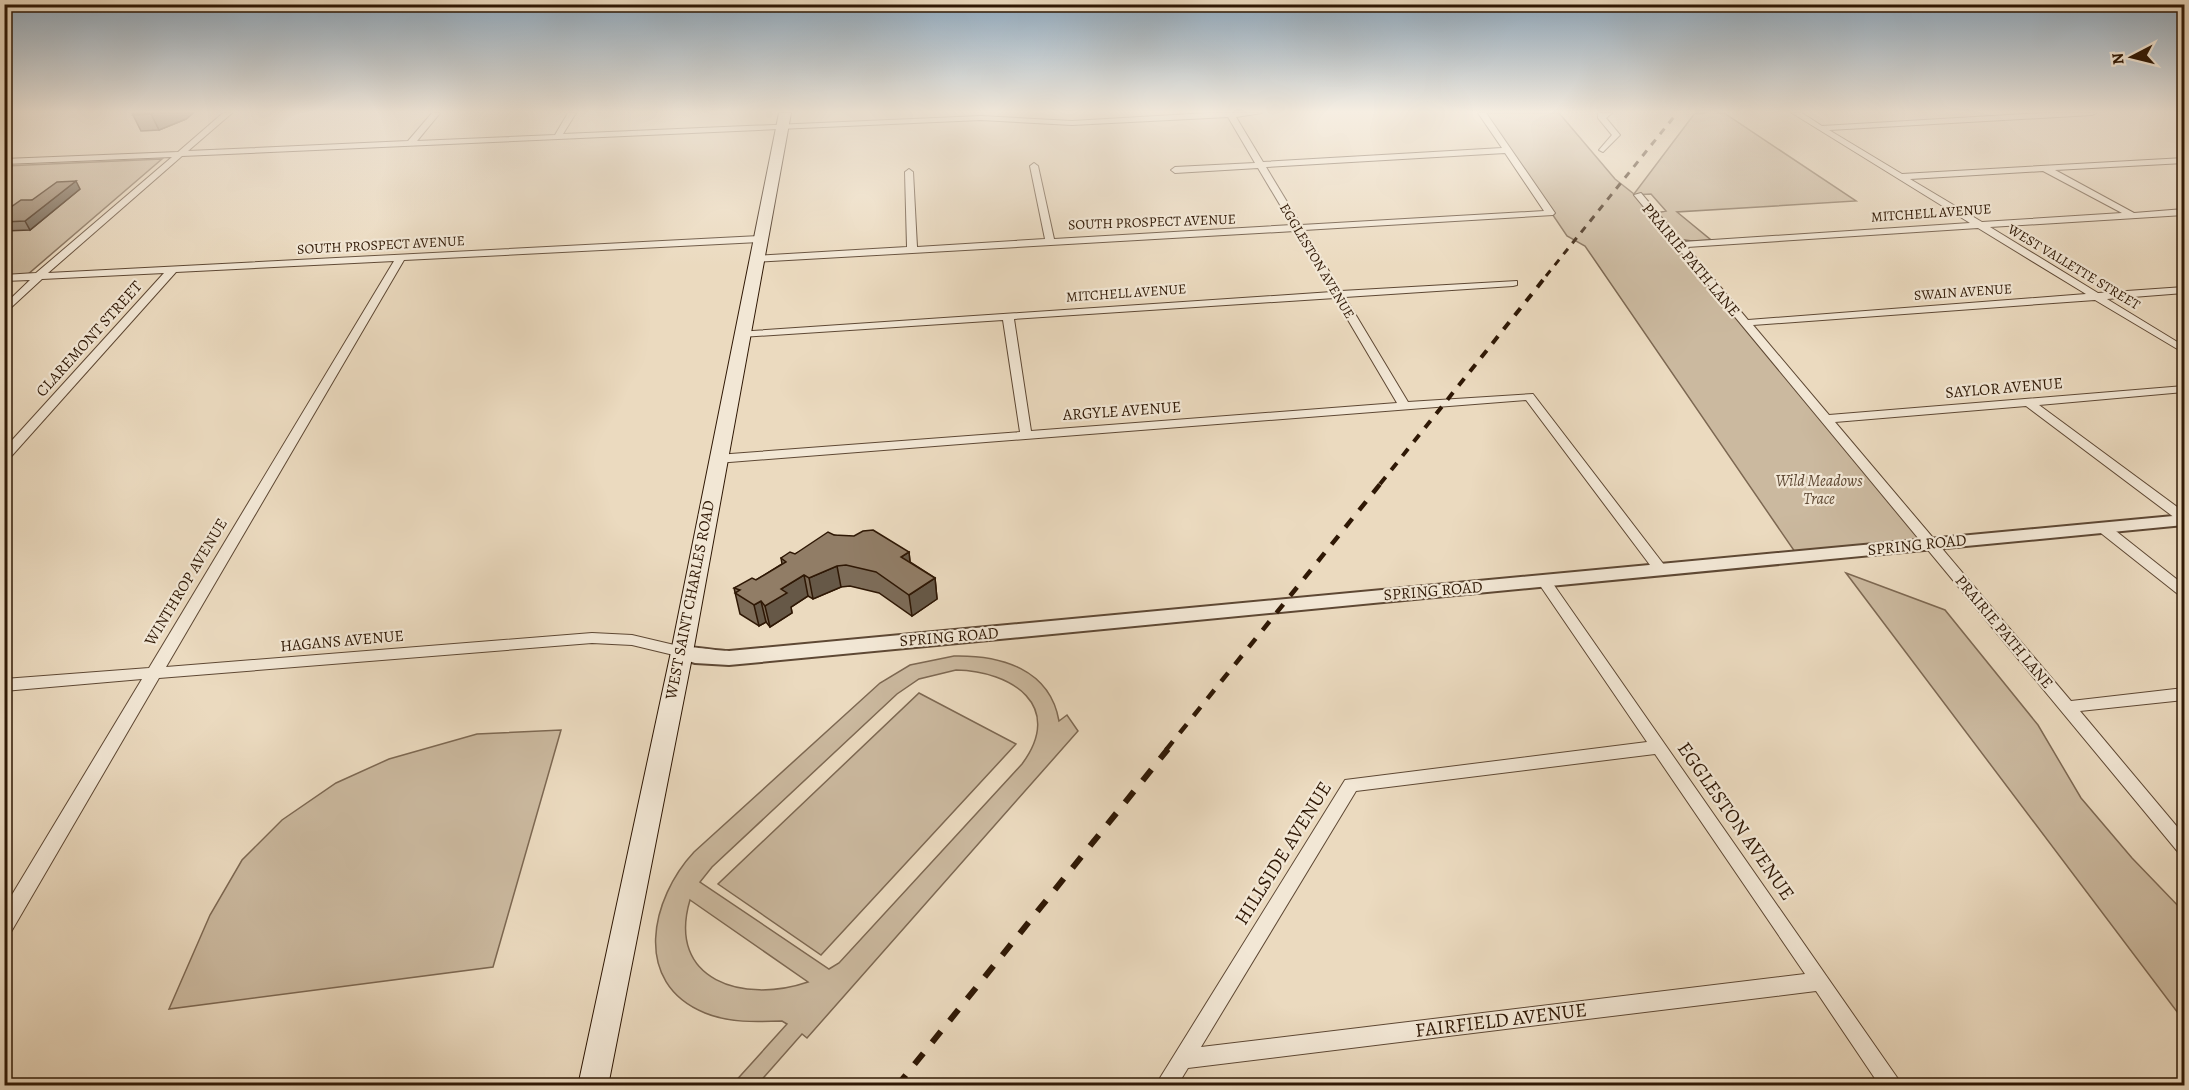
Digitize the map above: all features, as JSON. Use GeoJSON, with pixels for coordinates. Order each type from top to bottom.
{"type":"FeatureCollection","features":[{"type":"Feature","properties":{"kind":"main road","name":"WEST SAINT CHARLES ROAD"},"geometry":{"type":"LineString","coordinates":[[593,1086],[682,651],[774,164]]}},
{"type":"Feature","properties":{"kind":"street"},"geometry":{"type":"LineString","coordinates":[[4,311],[40,276],[169,164]]}},
{"type":"Feature","properties":{"kind":"street"},"geometry":{"type":"LineString","coordinates":[[1175,170],[1279,164]]}},
{"type":"Feature","properties":{"kind":"street","name":"SOUTH PROSPECT AVENUE"},"geometry":{"type":"LineString","coordinates":[[755,259],[1050,240],[1298,230],[1550,213],[1516,164]]}},
{"type":"Feature","properties":{"kind":"street","name":"WEST VALLETTE STREET"},"geometry":{"type":"LineString","coordinates":[[1880,164],[2184,350]]}},
{"type":"Feature","properties":{"kind":"street"},"geometry":{"type":"LineString","coordinates":[[1902,177],[2116,164]]}},
{"type":"Feature","properties":{"kind":"street","name":"EGGLESTON AVENUE"},"geometry":{"type":"LineString","coordinates":[[1260,165],[1405,406]]}},
{"type":"Feature","properties":{"kind":"street"},"geometry":{"type":"LineString","coordinates":[[1034,166],[1050,240]]}},
{"type":"Feature","properties":{"kind":"street"},"geometry":{"type":"LineString","coordinates":[[2044,168],[2133,215]]}},
{"type":"Feature","properties":{"kind":"street"},"geometry":{"type":"LineString","coordinates":[[909,172],[912,249]]}},
{"type":"Feature","properties":{"kind":"street","name":"PRAIRIE PATH LANE"},"geometry":{"type":"LineString","coordinates":[[1638,195],[2184,847]]}},
{"type":"Feature","properties":{"kind":"street","name":"MITCHELL AVENUE"},"geometry":{"type":"LineString","coordinates":[[1679,245],[2184,212]]}},
{"type":"Feature","properties":{"kind":"street","name":"SOUTH PROSPECT AVENUE"},"geometry":{"type":"LineString","coordinates":[[4,278],[759,239]]}},
{"type":"Feature","properties":{"kind":"street","name":"WINTHROP AVENUE"},"geometry":{"type":"LineString","coordinates":[[6,922],[400,258]]}},
{"type":"Feature","properties":{"kind":"street","name":"CLAREMONT STREET"},"geometry":{"type":"LineString","coordinates":[[4,457],[173,269]]}},
{"type":"Feature","properties":{"kind":"street","name":"MITCHELL AVENUE"},"geometry":{"type":"LineString","coordinates":[[741,334],[1513,283]]}},
{"type":"Feature","properties":{"kind":"street","name":"SWAIN AVENUE"},"geometry":{"type":"LineString","coordinates":[[1744,323],[2184,290]]}},
{"type":"Feature","properties":{"kind":"street"},"geometry":{"type":"LineString","coordinates":[[1008,316],[1026,435]]}},
{"type":"Feature","properties":{"kind":"street","name":"SAYLOR AVENUE"},"geometry":{"type":"LineString","coordinates":[[1826,419],[2184,389]]}},
{"type":"Feature","properties":{"kind":"street","name":"ARGYLE AVENUE"},"geometry":{"type":"LineString","coordinates":[[717,459],[1529,396],[1661,570]]}},
{"type":"Feature","properties":{"kind":"street"},"geometry":{"type":"LineString","coordinates":[[2028,402],[2184,518]]}},
{"type":"Feature","properties":{"kind":"street","name":"SPRING ROAD"},"geometry":{"type":"LineString","coordinates":[[682,651],[695,656],[729,658],[2102,528],[2184,518]]}},
{"type":"Feature","properties":{"kind":"street"},"geometry":{"type":"LineString","coordinates":[[2102,528],[2184,592]]}},
{"type":"Feature","properties":{"kind":"street","name":"EGGLESTON AVENUE"},"geometry":{"type":"LineString","coordinates":[[1544,581],[1893,1086]]}},
{"type":"Feature","properties":{"kind":"street","name":"HAGANS AVENUE"},"geometry":{"type":"LineString","coordinates":[[4,685],[152,675],[592,638],[632,640],[682,651]]}},
{"type":"Feature","properties":{"kind":"street"},"geometry":{"type":"LineString","coordinates":[[2066,707],[2184,694]]}},
{"type":"Feature","properties":{"kind":"street","name":"HILLSIDE AVENUE"},"geometry":{"type":"LineString","coordinates":[[1165,1086],[1351,785],[1659,747]]}},
{"type":"Feature","properties":{"kind":"street","name":"FAIRFIELD AVENUE"},"geometry":{"type":"LineString","coordinates":[[1182,1059],[1821,981]]}},
{"type":"Feature","properties":{"kind":"green space"},"geometry":{"type":"Polygon","coordinates":[[[156,164],[27,275],[5,276],[5,166],[156,164]]]}},
{"type":"Feature","properties":{"kind":"green space","name":"Wild Meadows Trace"},"geometry":{"type":"Polygon","coordinates":[[[1518,164],[1602,164],[1615,179],[1634,194],[1657,164],[1800,164],[1856,201],[1677,212],[1711,240],[1690,241],[1678,238],[1669,229],[1656,213],[1666,211],[1651,194],[1634,195],[1683,246],[1935,540],[1795,552],[1585,246],[1567,236],[1518,164]]]}},
{"type":"Feature","properties":{"kind":"green space"},"geometry":{"type":"Polygon","coordinates":[[[1846,573],[1945,610],[2038,725],[2081,798],[2132,858],[2184,912],[2184,1021],[1846,573]]]}},
{"type":"Feature","properties":{"kind":"green space"},"geometry":{"type":"Polygon","coordinates":[[[954,656],[972,656],[1006,662],[1034,677],[1054,703],[1059,721],[1067,715],[1078,731],[807,1038],[802,1034],[757,1085],[732,1085],[787,1024],[782,1021],[753,1022],[724,1019],[705,1013],[682,999],[666,982],[658,961],[656,939],[659,915],[667,892],[679,871],[694,852],[880,683],[910,665],[954,656]],[[956,670],[919,679],[897,694],[712,867],[700,882],[829,969],[839,963],[1022,764],[1034,743],[1038,725],[1035,709],[1026,696],[1013,685],[996,677],[956,670]],[[690,900],[686,928],[689,950],[700,967],[716,980],[736,987],[759,990],[784,988],[808,982],[690,900]]]}},
{"type":"Feature","properties":{"kind":"green space"},"geometry":{"type":"Polygon","coordinates":[[[919,693],[1016,744],[821,955],[718,884],[919,693]]]}},
{"type":"Feature","properties":{"kind":"green space"},"geometry":{"type":"Polygon","coordinates":[[[561,730],[493,967],[169,1009],[210,915],[242,860],[282,820],[336,783],[389,759],[477,734],[561,730]]]}},
{"type":"Feature","properties":{"kind":"building"},"geometry":{"type":"Polygon","coordinates":[[[76,181],[25,221],[4,222],[4,212],[21,200],[32,200],[57,182],[76,181]]]}},
{"type":"Feature","properties":{"kind":"building"},"geometry":{"type":"Polygon","coordinates":[[[873,530],[909,552],[901,557],[935,578],[909,595],[876,572],[846,565],[837,566],[809,578],[804,575],[781,589],[787,593],[765,606],[761,601],[754,605],[735,593],[740,590],[734,588],[752,578],[756,580],[786,562],[781,558],[790,552],[795,554],[828,532],[834,535],[854,536],[863,531],[873,530]]]}},
{"type":"Feature","properties":{"kind":"railway"},"geometry":{"type":"LineString","coordinates":[[1546,276],[1636,164]]}},
{"type":"Feature","properties":{"kind":"railway"},"geometry":{"type":"LineString","coordinates":[[1380,484],[1547,275]]}},
{"type":"Feature","properties":{"kind":"railway"},"geometry":{"type":"LineString","coordinates":[[1166,750],[1381,483]]}},
{"type":"Feature","properties":{"kind":"railway"},"geometry":{"type":"LineString","coordinates":[[897,1086],[1168,749]]}}]}
